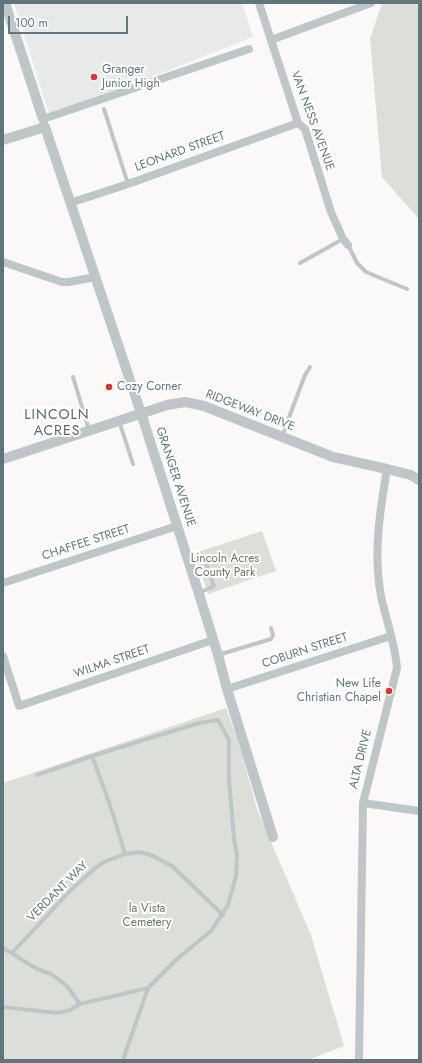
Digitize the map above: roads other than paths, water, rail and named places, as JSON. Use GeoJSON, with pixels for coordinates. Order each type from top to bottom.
{"type":"FeatureCollection","features":[{"type":"Feature","properties":{"kind":"street","name":"GRANGER AVENUE"},"geometry":{"type":"LineString","coordinates":[[5,3],[188,559],[273,837]]}},
{"type":"Feature","properties":{"kind":"street","name":"VAN NESS AVENUE"},"geometry":{"type":"LineString","coordinates":[[258,3],[298,123],[305,129],[331,212],[345,242]]}},
{"type":"Feature","properties":{"kind":"street"},"geometry":{"type":"LineString","coordinates":[[271,40],[371,3]]}},
{"type":"Feature","properties":{"kind":"street"},"geometry":{"type":"LineString","coordinates":[[3,140],[44,123],[249,49]]}},
{"type":"Feature","properties":{"kind":"street","name":"LEONARD STREET"},"geometry":{"type":"LineString","coordinates":[[70,203],[128,184],[298,123]]}},
{"type":"Feature","properties":{"kind":"street"},"geometry":{"type":"LineString","coordinates":[[3,262],[62,282],[95,277]]}},
{"type":"Feature","properties":{"kind":"street","name":"RIDGEWAY DRIVE"},"geometry":{"type":"LineString","coordinates":[[3,459],[141,413],[167,405],[185,402],[204,406],[333,457],[387,468],[419,480]]}},
{"type":"Feature","properties":{"kind":"street","name":"ALTA DRIVE"},"geometry":{"type":"LineString","coordinates":[[359,1060],[363,803],[396,668],[391,636],[381,596],[379,575],[379,528],[381,503],[387,468]]}},
{"type":"Feature","properties":{"kind":"street","name":"CHAFFEE STREET"},"geometry":{"type":"LineString","coordinates":[[3,583],[176,526]]}},
{"type":"Feature","properties":{"kind":"street","name":"COBURN STREET"},"geometry":{"type":"LineString","coordinates":[[227,689],[391,636]]}},
{"type":"Feature","properties":{"kind":"street","name":"WILMA STREET"},"geometry":{"type":"LineString","coordinates":[[3,656],[19,706],[213,640]]}},
{"type":"Feature","properties":{"kind":"street"},"geometry":{"type":"LineString","coordinates":[[363,803],[419,811]]}},
{"type":"Feature","properties":{"kind":"lane"},"geometry":{"type":"LineString","coordinates":[[104,109],[128,184]]}},
{"type":"Feature","properties":{"kind":"lane"},"geometry":{"type":"LineString","coordinates":[[300,263],[345,242],[357,262],[366,272],[408,290]]}},
{"type":"Feature","properties":{"kind":"lane"},"geometry":{"type":"LineString","coordinates":[[282,437],[305,375],[310,367]]}},
{"type":"Feature","properties":{"kind":"lane"},"geometry":{"type":"LineString","coordinates":[[73,377],[90,430]]}},
{"type":"Feature","properties":{"kind":"lane"},"geometry":{"type":"LineString","coordinates":[[119,420],[133,464]]}},
{"type":"Feature","properties":{"kind":"lane"},"geometry":{"type":"LineString","coordinates":[[188,559],[204,556],[214,586],[199,594]]}},
{"type":"Feature","properties":{"kind":"lane"},"geometry":{"type":"LineString","coordinates":[[218,655],[271,639],[273,635],[271,628]]}},
{"type":"Feature","properties":{"kind":"lane"},"geometry":{"type":"LineString","coordinates":[[37,775],[199,722],[218,720],[229,740],[229,780],[237,856],[236,876],[228,905],[211,931],[177,959],[148,988],[123,1060]]}},
{"type":"Feature","properties":{"kind":"lane"},"geometry":{"type":"LineString","coordinates":[[92,756],[110,805],[124,854]]}},
{"type":"Feature","properties":{"kind":"lane","name":"VERDANT WAY"},"geometry":{"type":"LineString","coordinates":[[12,953],[69,892],[94,868],[104,862],[124,854],[140,852],[151,855],[172,866],[222,915]]}},
{"type":"Feature","properties":{"kind":"lane"},"geometry":{"type":"LineString","coordinates":[[3,948],[37,969],[51,974],[67,986],[80,1004]]}},
{"type":"Feature","properties":{"kind":"lane"},"geometry":{"type":"LineString","coordinates":[[3,1007],[58,1013],[70,1010],[80,1004],[148,988]]}},
{"type":"Feature","properties":{"kind":"place","name":"Granger Junior High"},"geometry":{"type":"Point","coordinates":[94,77]}},
{"type":"Feature","properties":{"kind":"place","name":"Cozy Corner"},"geometry":{"type":"Point","coordinates":[109,387]}},
{"type":"Feature","properties":{"kind":"place","name":"New Life Christian Chapel"},"geometry":{"type":"Point","coordinates":[389,691]}},
{"type":"Feature","properties":{"kind":"district","name":"LINCOLN ACRES"},"geometry":{"type":"Point","coordinates":[57,424]}},
{"type":"Feature","properties":{"kind":"park label","name":"Lincoln Acres County Park"},"geometry":{"type":"Point","coordinates":[225,566]}},
{"type":"Feature","properties":{"kind":"park label","name":"la Vista Cemetery"},"geometry":{"type":"Point","coordinates":[147,916]}}]}
